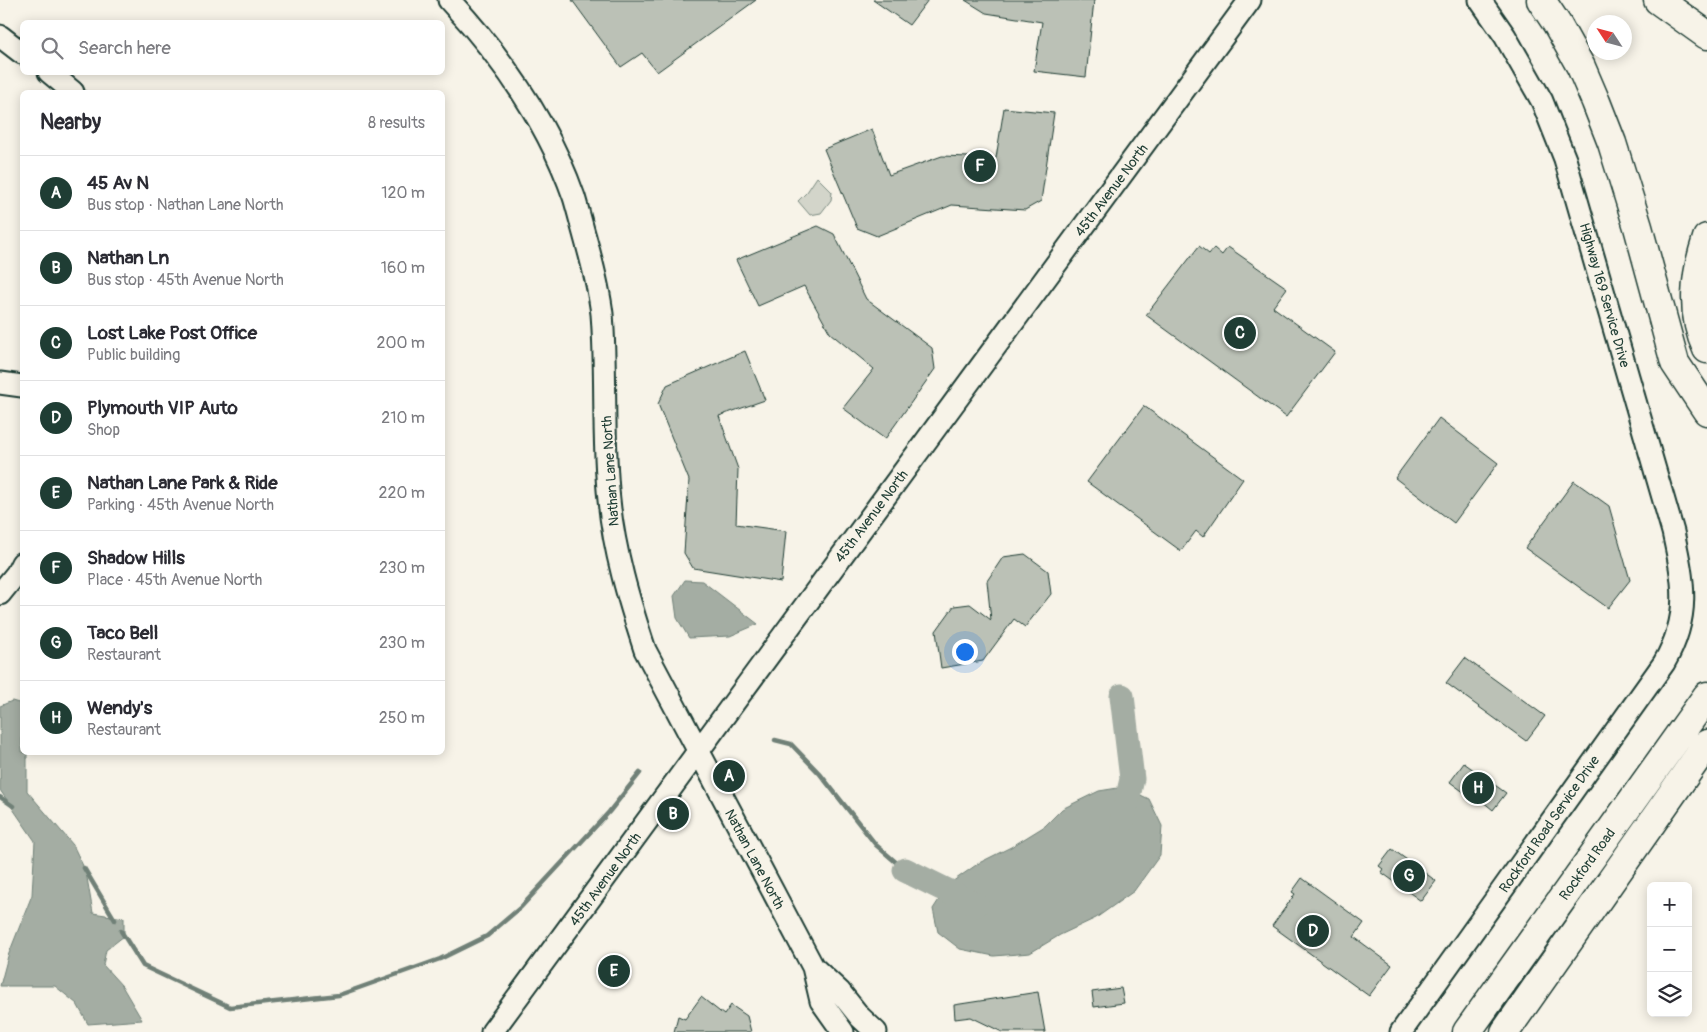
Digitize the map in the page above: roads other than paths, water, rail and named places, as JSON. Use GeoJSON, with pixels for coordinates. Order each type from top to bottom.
{"type":"FeatureCollection","features":[{"type":"Feature","properties":{"kind":"main road"},"geometry":{"type":"LineString","coordinates":[[1541,0],[1581,67],[1596,102],[1612,143],[1638,227],[1675,363],[1707,411]]}},
{"type":"Feature","properties":{"kind":"main road"},"geometry":{"type":"LineString","coordinates":[[1658,0],[1707,35]]}},
{"type":"Feature","properties":{"kind":"main road"},"geometry":{"type":"LineString","coordinates":[[1707,238],[1697,274],[1696,301],[1699,325],[1707,349]]}},
{"type":"Feature","properties":{"kind":"main road","name":"Rockford Road"},"geometry":{"type":"LineString","coordinates":[[1467,1032],[1707,696]]}},
{"type":"Feature","properties":{"kind":"main road"},"geometry":{"type":"LineString","coordinates":[[1505,1032],[1616,877],[1707,744]]}},
{"type":"Feature","properties":{"kind":"street","name":"Nathan Lane North"},"geometry":{"type":"LineString","coordinates":[[449,0],[486,42],[521,89],[548,138],[574,197],[589,250],[602,313],[608,499],[616,550],[645,650],[813,967],[821,1001],[843,1032]]}},
{"type":"Feature","properties":{"kind":"street","name":"45th Avenue North"},"geometry":{"type":"LineString","coordinates":[[492,1032],[1250,0]]}},
{"type":"Feature","properties":{"kind":"street","name":"Highway 169 Service Drive"},"geometry":{"type":"LineString","coordinates":[[1480,0],[1505,36],[1542,101],[1565,159],[1673,532],[1684,588],[1683,608]]}},
{"type":"Feature","properties":{"kind":"street"},"geometry":{"type":"LineString","coordinates":[[0,36],[20,51]]}},
{"type":"Feature","properties":{"kind":"street"},"geometry":{"type":"LineString","coordinates":[[53,75],[71,90]]}},
{"type":"Feature","properties":{"kind":"street"},"geometry":{"type":"LineString","coordinates":[[0,383],[20,386]]}},
{"type":"Feature","properties":{"kind":"street"},"geometry":{"type":"LineString","coordinates":[[0,594],[20,566]]}},
{"type":"Feature","properties":{"kind":"street","name":"Rockford Road Service Drive"},"geometry":{"type":"LineString","coordinates":[[1401,1032],[1664,663],[1671,651],[1683,608]]}},
{"type":"Feature","properties":{"kind":"street","name":"Nathan Lane North"},"geometry":{"type":"LineString","coordinates":[[813,967],[840,992],[860,1017],[876,1032]]}},
{"type":"Feature","properties":{"kind":"waterway"},"geometry":{"type":"LineString","coordinates":[[1122,696],[1132,779],[1122,822]]}},
{"type":"Feature","properties":{"kind":"waterway"},"geometry":{"type":"LineString","coordinates":[[775,740],[791,744],[820,774],[876,845],[905,870]]}},
{"type":"Feature","properties":{"kind":"waterway"},"geometry":{"type":"LineString","coordinates":[[121,931],[143,966],[230,1007],[339,995],[440,959],[487,936],[521,907],[609,812],[640,773]]}},
{"type":"Feature","properties":{"kind":"waterway"},"geometry":{"type":"LineString","coordinates":[[0,797],[13,806]]}},
{"type":"Feature","properties":{"kind":"waterway"},"geometry":{"type":"LineString","coordinates":[[84,868],[115,920]]}},
{"type":"Feature","properties":{"kind":"waterway"},"geometry":{"type":"LineString","coordinates":[[905,870],[976,905]]}},
{"type":"Feature","properties":{"kind":"place","name":"Shadow Hills"},"geometry":{"type":"Point","coordinates":[980,166]}},
{"type":"Feature","properties":{"kind":"place","name":"Lost Lake Post Office"},"geometry":{"type":"Point","coordinates":[1240,333]}},
{"type":"Feature","properties":{"kind":"place","name":"45 Av N"},"geometry":{"type":"Point","coordinates":[729,776]}},
{"type":"Feature","properties":{"kind":"place","name":"Wendy's"},"geometry":{"type":"Point","coordinates":[1478,788]}},
{"type":"Feature","properties":{"kind":"place","name":"Nathan Ln"},"geometry":{"type":"Point","coordinates":[673,814]}},
{"type":"Feature","properties":{"kind":"place","name":"Taco Bell"},"geometry":{"type":"Point","coordinates":[1409,876]}},
{"type":"Feature","properties":{"kind":"place","name":"Plymouth VIP Auto"},"geometry":{"type":"Point","coordinates":[1313,931]}},
{"type":"Feature","properties":{"kind":"place","name":"Nathan Lane Park & Ride"},"geometry":{"type":"Point","coordinates":[614,971]}}]}
